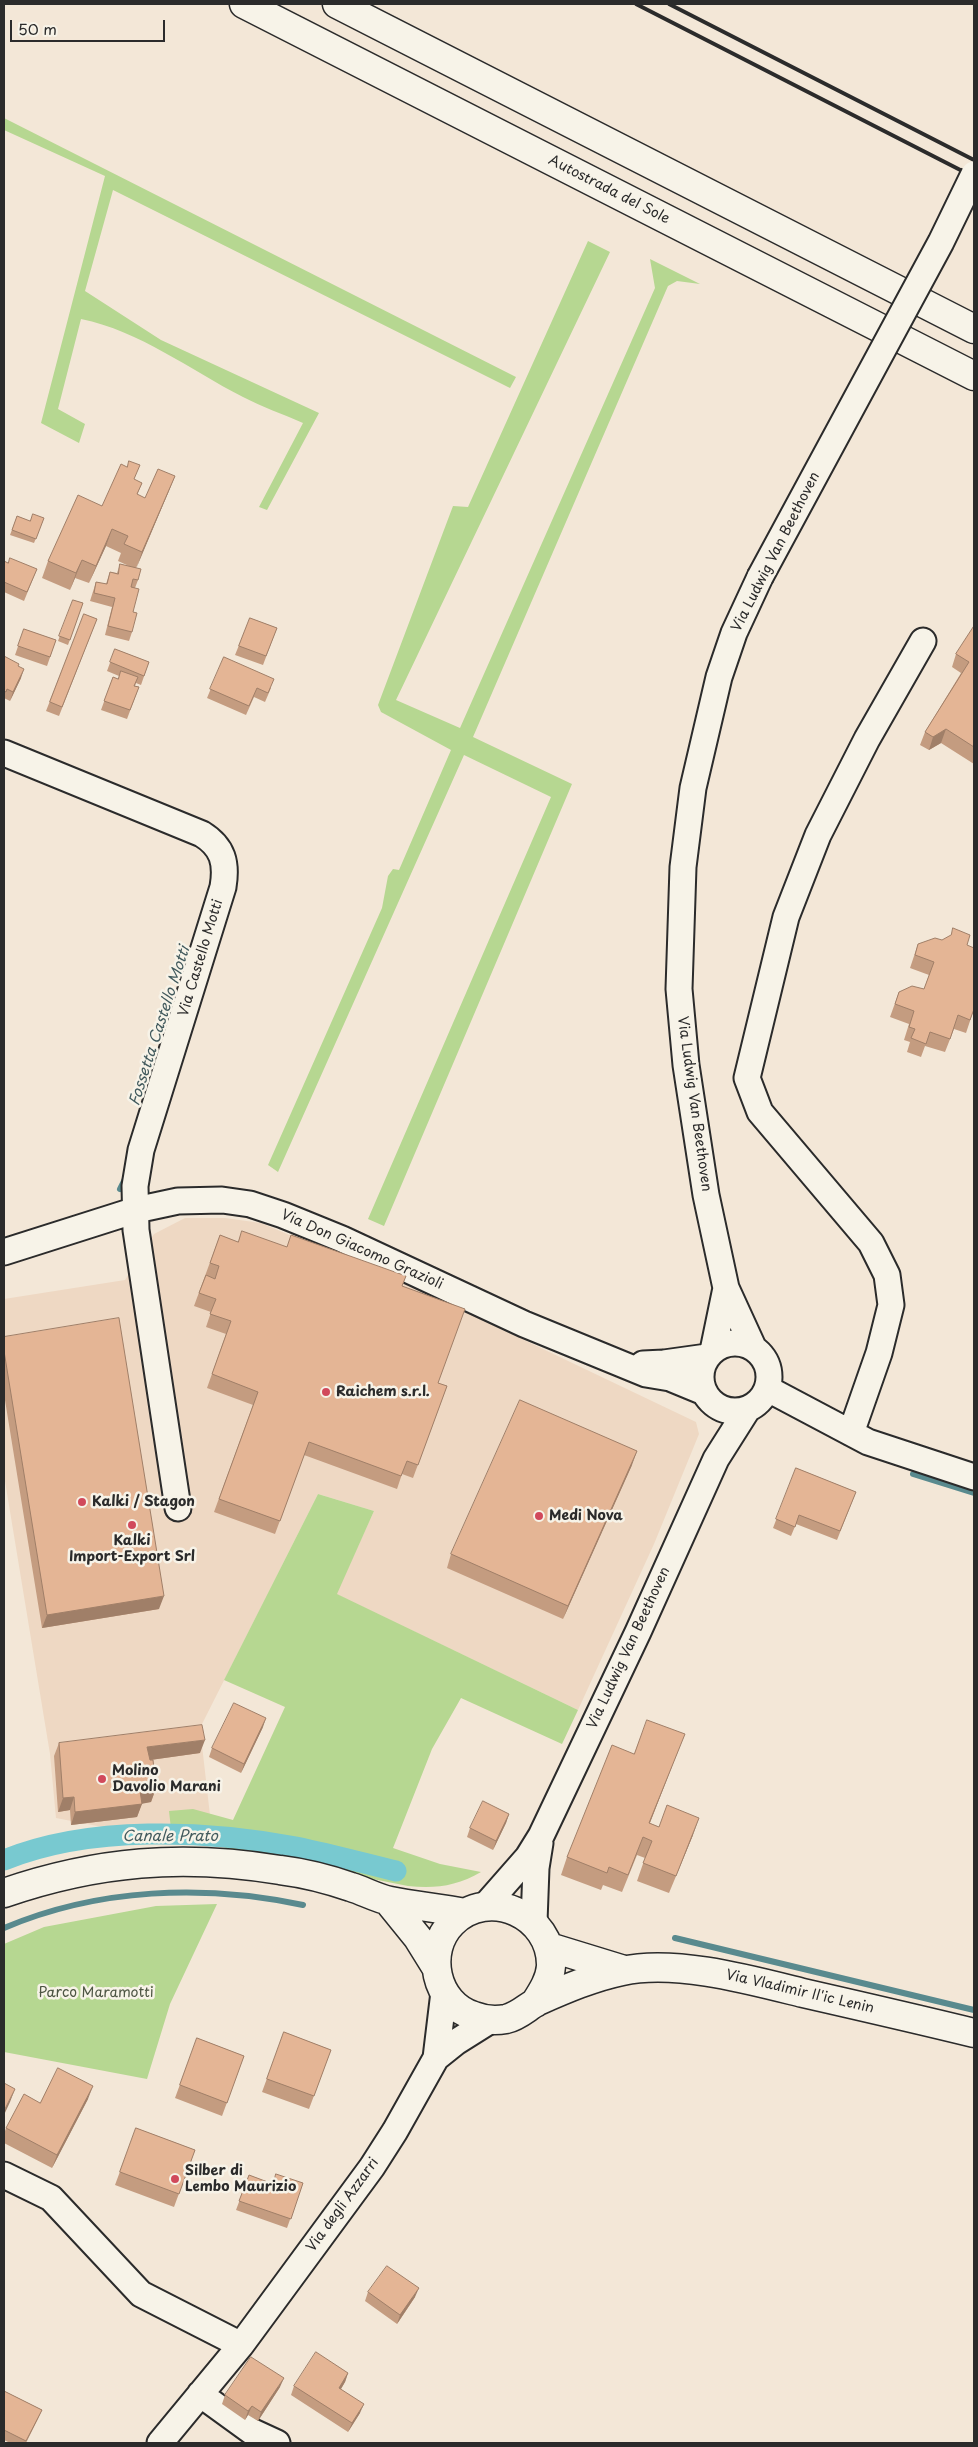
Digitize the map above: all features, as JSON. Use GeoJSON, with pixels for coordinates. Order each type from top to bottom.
{"type":"FeatureCollection","features":[{"type":"Feature","properties":{"kind":"main road","name":"Autostrada del Sole"},"geometry":{"type":"LineString","coordinates":[[244,4],[974,376]]}},
{"type":"Feature","properties":{"kind":"main road"},"geometry":{"type":"LineString","coordinates":[[337,4],[974,329]]}},
{"type":"Feature","properties":{"kind":"main road","name":"Via Vladimir Il'ic Lenin"},"geometry":{"type":"LineString","coordinates":[[4,1893],[61,1875],[99,1867],[144,1862],[190,1861],[288,1871],[350,1886],[388,1900],[475,1909],[503,1906],[520,1912],[534,1922],[543,1934],[549,1947],[551,1967],[546,1986],[535,2003]]}},
{"type":"Feature","properties":{"kind":"main road","name":"Via Vladimir Il'ic Lenin"},"geometry":{"type":"LineString","coordinates":[[388,1900],[418,1938],[436,1967],[444,1992],[456,2006],[472,2016],[491,2020],[507,2018],[522,2013],[535,2003],[580,1983],[624,1970],[687,1970],[720,1974],[974,2033]]}},
{"type":"Feature","properties":{"kind":"main road","name":"Via Vladimir Il'ic Lenin"},"geometry":{"type":"LineString","coordinates":[[436,1967],[437,1951],[443,1936],[452,1923],[475,1909]]}},
{"type":"Feature","properties":{"kind":"main road","name":"Via Vladimir Il'ic Lenin"},"geometry":{"type":"LineString","coordinates":[[549,1947],[624,1970]]}},
{"type":"Feature","properties":{"kind":"street","name":"Via Ludwig Van Beethoven"},"geometry":{"type":"LineString","coordinates":[[475,1909],[528,1857],[541,1836],[642,1624],[716,1459],[747,1410],[760,1402],[768,1390],[770,1378],[768,1366],[762,1355],[753,1347],[726,1288],[706,1195],[686,1065],[679,989],[680,911],[682,868],[693,788],[711,707],[734,633],[760,577],[941,242],[974,174]]}},
{"type":"Feature","properties":{"kind":"street"},"geometry":{"type":"LineString","coordinates":[[851,1433],[879,1353],[891,1305],[887,1275],[871,1243],[760,1112],[747,1078],[786,917],[818,835],[867,739],[923,641]]}},
{"type":"Feature","properties":{"kind":"street","name":"Via Castello Motti"},"geometry":{"type":"LineString","coordinates":[[4,753],[202,834],[217,845],[223,856],[226,873],[223,886],[141,1150],[135,1186],[137,1240],[178,1508]]}},
{"type":"Feature","properties":{"kind":"street","name":"Via Don Giacomo Grazioli"},"geometry":{"type":"LineString","coordinates":[[4,1252],[136,1210],[178,1201],[222,1200],[250,1204],[283,1214],[350,1243],[524,1324],[646,1374],[670,1378],[708,1397]]}},
{"type":"Feature","properties":{"kind":"street","name":"Via Ludwig Van Beethoven"},"geometry":{"type":"LineString","coordinates":[[716,1459],[716,1429],[701,1369],[710,1354],[726,1288]]}},
{"type":"Feature","properties":{"kind":"street"},"geometry":{"type":"LineString","coordinates":[[710,1354],[732,1342],[753,1347]]}},
{"type":"Feature","properties":{"kind":"street","name":"Via Don Giacomo Grazioli"},"geometry":{"type":"LineString","coordinates":[[624,1364],[664,1363],[710,1354]]}},
{"type":"Feature","properties":{"kind":"street"},"geometry":{"type":"LineString","coordinates":[[768,1390],[868,1442],[974,1477]]}},
{"type":"Feature","properties":{"kind":"street"},"geometry":{"type":"LineString","coordinates":[[708,1397],[729,1411],[747,1410]]}},
{"type":"Feature","properties":{"kind":"street","name":"Via Ludwig Van Beethoven"},"geometry":{"type":"LineString","coordinates":[[534,1922],[536,1868],[541,1836]]}},
{"type":"Feature","properties":{"kind":"street","name":"Via degli Azzarri"},"geometry":{"type":"LineString","coordinates":[[436,2058],[444,1992]]}},
{"type":"Feature","properties":{"kind":"street","name":"Via degli Azzarri"},"geometry":{"type":"LineString","coordinates":[[160,2443],[241,2345],[372,2167],[436,2058],[456,2042],[491,2020]]}},
{"type":"Feature","properties":{"kind":"street"},"geometry":{"type":"LineString","coordinates":[[4,2175],[51,2198],[141,2294],[241,2345]]}},
{"type":"Feature","properties":{"kind":"street"},"geometry":{"type":"LineString","coordinates":[[200,2394],[251,2431],[277,2443]]}},
{"type":"Feature","properties":{"kind":"shaded area"},"geometry":{"type":"Polygon","coordinates":[[[185,1218],[225,1218],[261,1223],[413,1287],[696,1422],[699,1434],[654,1544],[578,1710],[336,1594],[374,1511],[318,1494],[200,1728],[211,1824],[123,1831],[56,1818],[50,1754],[4,1475],[4,1299],[125,1280],[154,1234],[185,1218]]]}},
{"type":"Feature","properties":{"kind":"green space"},"geometry":{"type":"Polygon","coordinates":[[[4,118],[516,377],[510,388],[113,190],[85,291],[161,340],[319,413],[267,510],[259,507],[303,423],[243,397],[164,352],[124,332],[81,319],[58,409],[85,424],[79,443],[41,423],[105,176],[4,130],[4,118]]]}},
{"type":"Feature","properties":{"kind":"green space"},"geometry":{"type":"Polygon","coordinates":[[[588,241],[610,252],[396,700],[460,728],[655,288],[650,259],[700,284],[677,281],[668,286],[473,737],[572,784],[384,1226],[368,1219],[551,797],[464,755],[278,1172],[268,1165],[382,908],[388,876],[393,869],[399,870],[451,750],[381,712],[378,705],[453,506],[468,507],[588,241]]]}},
{"type":"Feature","properties":{"kind":"green space"},"geometry":{"type":"Polygon","coordinates":[[[318,1494],[374,1511],[337,1594],[578,1710],[562,1744],[461,1698],[432,1749],[393,1848],[440,1864],[481,1872],[463,1881],[437,1887],[408,1886],[241,1853],[171,1829],[169,1811],[193,1809],[233,1820],[285,1707],[224,1680],[318,1494]]]}},
{"type":"Feature","properties":{"kind":"green space","name":"Parco Maramotti"},"geometry":{"type":"Polygon","coordinates":[[[217,1904],[170,2004],[147,2079],[4,2052],[4,1944],[44,1927],[156,1906],[217,1904]]]}},
{"type":"Feature","properties":{"kind":"building"},"geometry":{"type":"Polygon","coordinates":[[[129,461],[140,465],[134,479],[142,483],[137,494],[145,498],[158,469],[175,476],[142,552],[124,544],[128,536],[112,529],[96,566],[82,560],[76,573],[48,561],[78,495],[102,506],[121,464],[127,467],[129,461]]]}},
{"type":"Feature","properties":{"kind":"building"},"geometry":{"type":"Polygon","coordinates":[[[33,514],[44,518],[36,539],[12,530],[17,516],[30,521],[33,514]]]}},
{"type":"Feature","properties":{"kind":"building"},"geometry":{"type":"Polygon","coordinates":[[[10,558],[37,569],[27,592],[4,582],[4,561],[8,563],[10,558]]]}},
{"type":"Feature","properties":{"kind":"building"},"geometry":{"type":"Polygon","coordinates":[[[120,564],[141,569],[138,580],[133,579],[131,587],[139,589],[133,612],[137,613],[132,632],[108,626],[115,598],[94,593],[96,582],[107,584],[110,572],[118,574],[120,564]]]}},
{"type":"Feature","properties":{"kind":"building"},"geometry":{"type":"Polygon","coordinates":[[[73,600],[83,603],[70,640],[59,636],[73,600]]]}},
{"type":"Feature","properties":{"kind":"building"},"geometry":{"type":"Polygon","coordinates":[[[84,614],[97,619],[62,707],[50,702],[84,614]]]}},
{"type":"Feature","properties":{"kind":"building"},"geometry":{"type":"Polygon","coordinates":[[[250,618],[277,628],[266,656],[239,646],[250,618]]]}},
{"type":"Feature","properties":{"kind":"building"},"geometry":{"type":"Polygon","coordinates":[[[974,626],[974,747],[946,729],[933,737],[925,732],[969,662],[956,654],[974,626]]]}},
{"type":"Feature","properties":{"kind":"building"},"geometry":{"type":"Polygon","coordinates":[[[24,629],[56,640],[50,657],[18,646],[24,629]]]}},
{"type":"Feature","properties":{"kind":"building"},"geometry":{"type":"Polygon","coordinates":[[[115,649],[149,662],[144,676],[110,662],[115,649]]]}},
{"type":"Feature","properties":{"kind":"building"},"geometry":{"type":"Polygon","coordinates":[[[4,656],[24,669],[13,692],[7,689],[6,692],[4,691],[4,656]]]}},
{"type":"Feature","properties":{"kind":"building"},"geometry":{"type":"Polygon","coordinates":[[[224,657],[274,679],[268,693],[257,688],[249,706],[210,689],[224,657]]]}},
{"type":"Feature","properties":{"kind":"building"},"geometry":{"type":"Polygon","coordinates":[[[121,671],[138,677],[134,686],[139,687],[130,710],[104,701],[113,677],[118,679],[121,671]]]}},
{"type":"Feature","properties":{"kind":"building"},"geometry":{"type":"Polygon","coordinates":[[[953,928],[970,935],[967,945],[974,948],[974,1009],[970,1020],[958,1015],[950,1039],[930,1032],[926,1044],[911,1038],[915,1029],[909,1027],[914,1011],[895,1004],[899,992],[912,986],[924,989],[934,962],[915,955],[918,944],[935,938],[942,940],[951,935],[953,928]]]}},
{"type":"Feature","properties":{"kind":"building","name":"Raichem s.r.l."},"geometry":{"type":"Polygon","coordinates":[[[242,1231],[287,1247],[291,1235],[406,1276],[402,1286],[465,1309],[438,1383],[447,1386],[418,1465],[407,1461],[401,1476],[309,1442],[280,1521],[219,1499],[258,1392],[212,1374],[231,1321],[210,1314],[216,1299],[199,1293],[206,1275],[215,1279],[219,1266],[210,1263],[220,1235],[238,1242],[242,1231]]]}},
{"type":"Feature","properties":{"kind":"building","name":"Kalki / Stagon"},"geometry":{"type":"Polygon","coordinates":[[[119,1318],[164,1596],[47,1615],[4,1351],[4,1337],[119,1318]]]}},
{"type":"Feature","properties":{"kind":"building","name":"Medi Nova"},"geometry":{"type":"Polygon","coordinates":[[[520,1400],[637,1451],[568,1606],[451,1554],[520,1400]]]}},
{"type":"Feature","properties":{"kind":"building"},"geometry":{"type":"Polygon","coordinates":[[[796,1468],[856,1492],[840,1531],[799,1515],[795,1527],[776,1519],[796,1468]]]}},
{"type":"Feature","properties":{"kind":"building"},"geometry":{"type":"Polygon","coordinates":[[[234,1703],[266,1718],[244,1764],[212,1748],[234,1703]]]}},
{"type":"Feature","properties":{"kind":"building"},"geometry":{"type":"Polygon","coordinates":[[[647,1720],[685,1734],[649,1823],[659,1827],[667,1805],[699,1818],[676,1876],[643,1863],[652,1841],[643,1837],[628,1875],[609,1867],[607,1873],[567,1857],[612,1745],[634,1754],[647,1720]]]}},
{"type":"Feature","properties":{"kind":"building","name":"Molino Davolio Marani"},"geometry":{"type":"Polygon","coordinates":[[[202,1725],[205,1740],[147,1747],[150,1760],[153,1760],[156,1788],[140,1791],[142,1804],[75,1812],[74,1797],[63,1798],[59,1743],[202,1725]]]}},
{"type":"Feature","properties":{"kind":"building"},"geometry":{"type":"Polygon","coordinates":[[[483,1801],[509,1814],[496,1841],[470,1828],[483,1801]]]}},
{"type":"Feature","properties":{"kind":"building"},"geometry":{"type":"Polygon","coordinates":[[[284,2032],[331,2050],[314,2096],[267,2079],[284,2032]]]}},
{"type":"Feature","properties":{"kind":"building"},"geometry":{"type":"Polygon","coordinates":[[[197,2038],[244,2056],[227,2103],[180,2085],[197,2038]]]}},
{"type":"Feature","properties":{"kind":"building"},"geometry":{"type":"Polygon","coordinates":[[[58,2068],[93,2086],[57,2155],[6,2128],[24,2094],[40,2103],[58,2068]]]}},
{"type":"Feature","properties":{"kind":"building"},"geometry":{"type":"Polygon","coordinates":[[[4,2083],[15,2089],[4,2111],[4,2083]]]}},
{"type":"Feature","properties":{"kind":"building"},"geometry":{"type":"Polygon","coordinates":[[[136,2128],[195,2150],[179,2194],[120,2172],[136,2128]]]}},
{"type":"Feature","properties":{"kind":"building"},"geometry":{"type":"Polygon","coordinates":[[[276,2174],[303,2183],[291,2219],[239,2201],[249,2175],[273,2184],[276,2174]]]}},
{"type":"Feature","properties":{"kind":"building"},"geometry":{"type":"Polygon","coordinates":[[[387,2266],[419,2288],[400,2315],[368,2292],[387,2266]]]}},
{"type":"Feature","properties":{"kind":"building"},"geometry":{"type":"Polygon","coordinates":[[[316,2352],[348,2373],[339,2388],[364,2404],[352,2423],[294,2386],[316,2352]]]}},
{"type":"Feature","properties":{"kind":"building"},"geometry":{"type":"Polygon","coordinates":[[[251,2357],[284,2378],[261,2412],[252,2406],[248,2411],[225,2395],[251,2357]]]}},
{"type":"Feature","properties":{"kind":"building"},"geometry":{"type":"Polygon","coordinates":[[[4,2391],[42,2410],[26,2441],[4,2430],[4,2391]]]}},
{"type":"Feature","properties":{"kind":"waterway","name":"Fossetta Castello Motti"},"geometry":{"type":"LineString","coordinates":[[120,1189],[126,1177]]}},
{"type":"Feature","properties":{"kind":"waterway"},"geometry":{"type":"LineString","coordinates":[[913,1474],[974,1493]]}},
{"type":"Feature","properties":{"kind":"waterway","name":"Canale Prato"},"geometry":{"type":"LineString","coordinates":[[4,1860],[38,1849],[73,1841],[110,1836],[187,1834],[261,1841],[296,1847],[396,1871]]}},
{"type":"Feature","properties":{"kind":"waterway"},"geometry":{"type":"LineString","coordinates":[[4,1928],[76,1905],[152,1894],[228,1894],[266,1898],[303,1905]]}},
{"type":"Feature","properties":{"kind":"waterway"},"geometry":{"type":"LineString","coordinates":[[675,1938],[974,2010]]}},
{"type":"Feature","properties":{"kind":"railway"},"geometry":{"type":"LineString","coordinates":[[636,4],[974,177]]}},
{"type":"Feature","properties":{"kind":"railway"},"geometry":{"type":"LineString","coordinates":[[669,4],[974,160]]}},
{"type":"Feature","properties":{"kind":"place","name":"Raichem s.r.l."},"geometry":{"type":"Point","coordinates":[326,1392]}},
{"type":"Feature","properties":{"kind":"place","name":"Kalki / Stagon"},"geometry":{"type":"Point","coordinates":[82,1502]}},
{"type":"Feature","properties":{"kind":"place","name":"Medi Nova"},"geometry":{"type":"Point","coordinates":[539,1516]}},
{"type":"Feature","properties":{"kind":"place","name":"Kalki Import-Export Srl"},"geometry":{"type":"Point","coordinates":[132,1525]}},
{"type":"Feature","properties":{"kind":"place","name":"Molino Davolio Marani"},"geometry":{"type":"Point","coordinates":[102,1779]}},
{"type":"Feature","properties":{"kind":"place","name":"Silber di Lembo Maurizio"},"geometry":{"type":"Point","coordinates":[175,2179]}}]}
